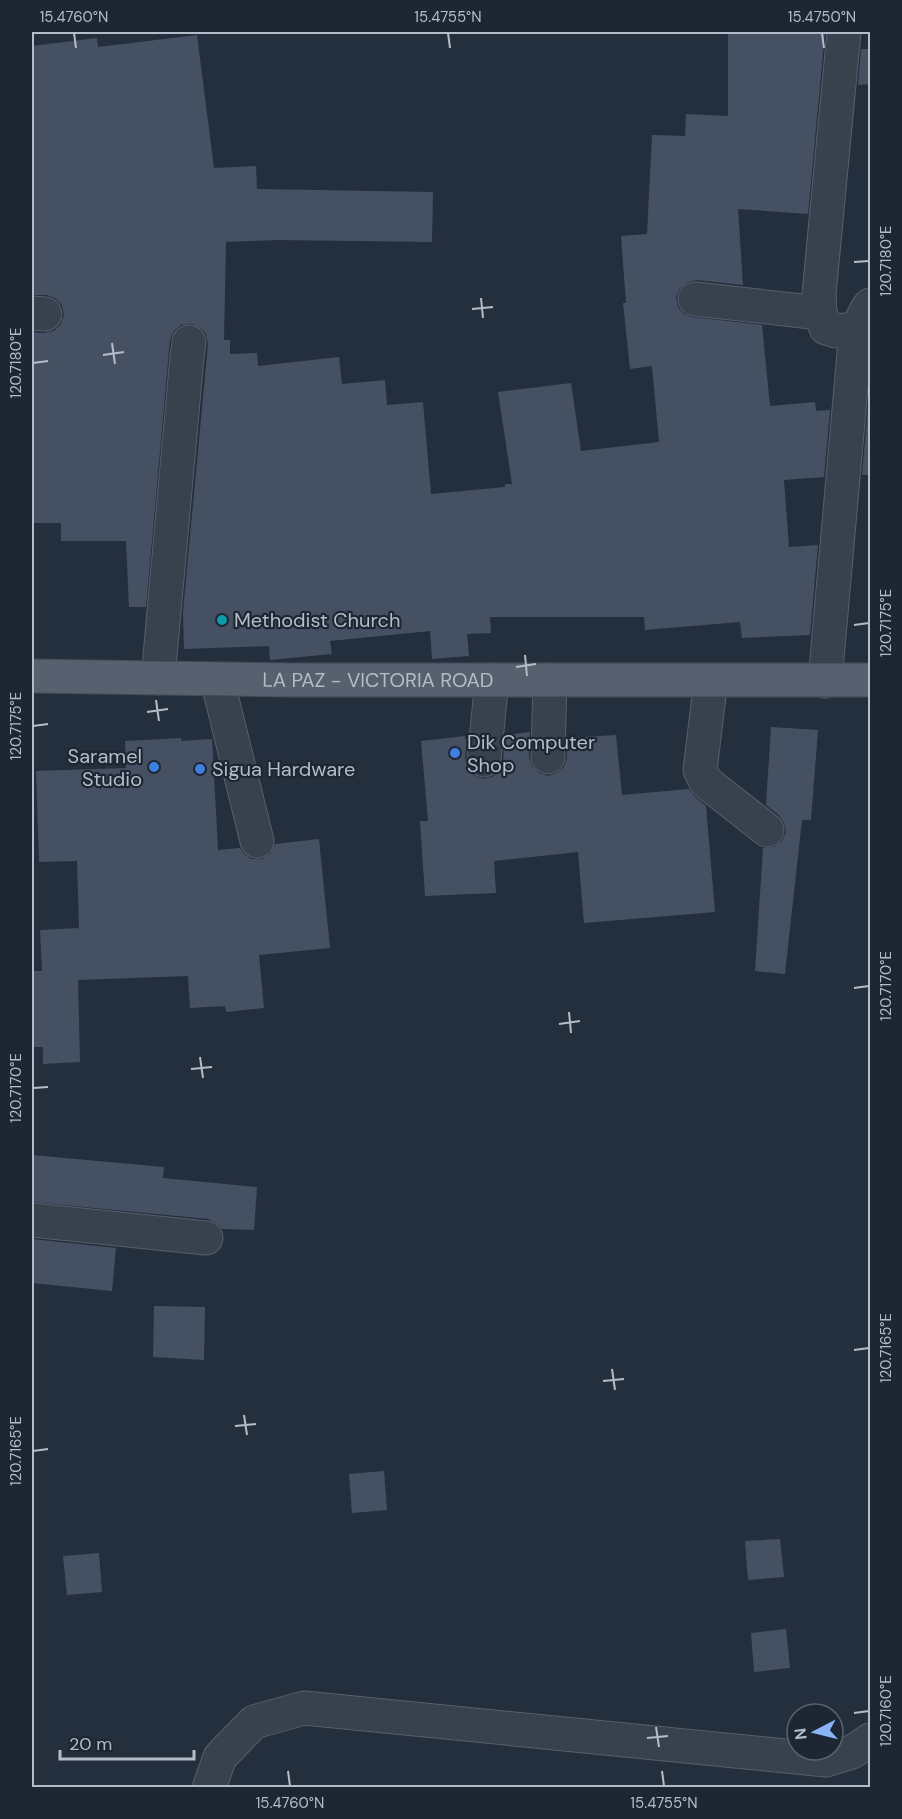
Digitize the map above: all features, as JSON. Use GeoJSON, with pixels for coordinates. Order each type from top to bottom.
{"type":"FeatureCollection","features":[{"type":"Feature","properties":{"kind":"main road","name":"LA PAZ - VICTORIA ROAD"},"geometry":{"type":"LineString","coordinates":[[32,676],[550,681],[870,680]]}},
{"type":"Feature","properties":{"kind":"street"},"geometry":{"type":"LineString","coordinates":[[844,32],[819,294],[820,313],[826,328],[836,331],[864,317]]}},
{"type":"Feature","properties":{"kind":"street"},"geometry":{"type":"LineString","coordinates":[[695,299],[820,313]]}},
{"type":"Feature","properties":{"kind":"street"},"geometry":{"type":"LineString","coordinates":[[825,681],[855,342],[864,317]]}},
{"type":"Feature","properties":{"kind":"street"},"geometry":{"type":"LineString","coordinates":[[158,678],[189,342]]}},
{"type":"Feature","properties":{"kind":"street"},"geometry":{"type":"LineString","coordinates":[[217,679],[257,841]]}},
{"type":"Feature","properties":{"kind":"street"},"geometry":{"type":"LineString","coordinates":[[484,760],[492,680]]}},
{"type":"Feature","properties":{"kind":"street"},"geometry":{"type":"LineString","coordinates":[[711,680],[700,770],[706,782],[767,830]]}},
{"type":"Feature","properties":{"kind":"street"},"geometry":{"type":"LineString","coordinates":[[548,757],[550,681]]}},
{"type":"Feature","properties":{"kind":"street"},"geometry":{"type":"LineString","coordinates":[[32,1220],[206,1238]]}},
{"type":"Feature","properties":{"kind":"street"},"geometry":{"type":"LineString","coordinates":[[209,1788],[220,1757],[254,1722],[304,1708],[826,1760],[852,1752],[870,1740]]}},
{"type":"Feature","properties":{"kind":"building"},"geometry":{"type":"Polygon","coordinates":[[[796,32],[825,32],[808,214],[738,209],[743,285],[697,280],[688,282],[680,288],[676,297],[678,307],[684,314],[692,317],[762,325],[770,406],[815,402],[816,411],[830,410],[824,477],[784,480],[789,547],[818,545],[810,635],[742,638],[740,622],[645,630],[644,617],[490,617],[491,633],[467,634],[469,656],[432,659],[430,631],[330,641],[332,654],[270,660],[269,646],[184,649],[183,611],[208,344],[206,334],[201,328],[192,324],[181,325],[174,331],[170,340],[146,607],[129,607],[126,541],[61,541],[61,523],[32,523],[32,332],[54,331],[61,324],[64,315],[62,305],[55,298],[46,295],[32,295],[32,46],[97,38],[98,47],[197,35],[214,168],[256,166],[257,189],[433,192],[432,242],[277,240],[226,242],[224,340],[230,340],[230,354],[257,353],[258,366],[339,357],[342,384],[385,380],[387,405],[423,402],[431,494],[505,487],[505,484],[512,484],[498,392],[571,383],[581,451],[659,442],[652,366],[630,369],[623,303],[626,303],[621,236],[647,234],[652,135],[685,136],[686,114],[728,116],[728,33],[796,34],[796,32]]]}},
{"type":"Feature","properties":{"kind":"building"},"geometry":{"type":"Polygon","coordinates":[[[861,49],[870,49],[870,84],[858,85],[861,49]]]}},
{"type":"Feature","properties":{"kind":"building"},"geometry":{"type":"Polygon","coordinates":[[[868,407],[870,407],[870,475],[862,475],[868,407]]]}},
{"type":"Feature","properties":{"kind":"building"},"geometry":{"type":"Polygon","coordinates":[[[771,727],[818,730],[811,820],[802,820],[785,974],[755,971],[763,848],[774,847],[782,841],[786,832],[779,815],[766,805],[771,727]]]}},
{"type":"Feature","properties":{"kind":"building"},"geometry":{"type":"Polygon","coordinates":[[[530,732],[529,757],[532,766],[539,773],[548,776],[564,767],[567,757],[567,738],[616,735],[622,795],[689,789],[706,806],[715,912],[584,923],[578,852],[494,861],[496,893],[425,896],[420,821],[428,821],[421,741],[465,736],[467,739],[465,758],[467,767],[473,775],[483,779],[492,777],[500,770],[503,762],[505,735],[530,732]]]}},
{"type":"Feature","properties":{"kind":"building"},"geometry":{"type":"Polygon","coordinates":[[[181,738],[181,741],[212,739],[218,850],[240,848],[251,859],[261,859],[270,854],[275,844],[319,839],[330,948],[259,955],[264,1008],[226,1012],[225,1006],[190,1008],[188,976],[78,980],[80,1062],[43,1064],[43,1047],[32,1047],[32,971],[42,971],[40,930],[79,928],[77,861],[39,862],[36,771],[126,768],[125,741],[181,738]]]}},
{"type":"Feature","properties":{"kind":"building"},"geometry":{"type":"Polygon","coordinates":[[[32,1155],[164,1167],[163,1178],[257,1187],[254,1230],[222,1229],[208,1219],[32,1202],[32,1155]]]}},
{"type":"Feature","properties":{"kind":"building"},"geometry":{"type":"Polygon","coordinates":[[[32,1239],[116,1248],[112,1291],[32,1283],[32,1239]]]}},
{"type":"Feature","properties":{"kind":"building"},"geometry":{"type":"Polygon","coordinates":[[[154,1306],[205,1307],[204,1360],[153,1357],[154,1306]]]}},
{"type":"Feature","properties":{"kind":"building"},"geometry":{"type":"Polygon","coordinates":[[[384,1471],[387,1510],[352,1513],[349,1474],[384,1471]]]}},
{"type":"Feature","properties":{"kind":"building"},"geometry":{"type":"Polygon","coordinates":[[[780,1539],[784,1577],[748,1580],[745,1541],[780,1539]]]}},
{"type":"Feature","properties":{"kind":"building"},"geometry":{"type":"Polygon","coordinates":[[[99,1553],[102,1592],[67,1595],[63,1556],[99,1553]]]}},
{"type":"Feature","properties":{"kind":"building"},"geometry":{"type":"Polygon","coordinates":[[[786,1629],[790,1668],[754,1672],[751,1633],[786,1629]]]}},
{"type":"Feature","properties":{"kind":"place","name":"Methodist Church"},"geometry":{"type":"Point","coordinates":[222,620]}},
{"type":"Feature","properties":{"kind":"place","name":"Dik Computer Shop"},"geometry":{"type":"Point","coordinates":[455,753]}},
{"type":"Feature","properties":{"kind":"place","name":"Saramel Studio"},"geometry":{"type":"Point","coordinates":[154,767]}},
{"type":"Feature","properties":{"kind":"place","name":"Sigua Hardware"},"geometry":{"type":"Point","coordinates":[200,769]}}]}
